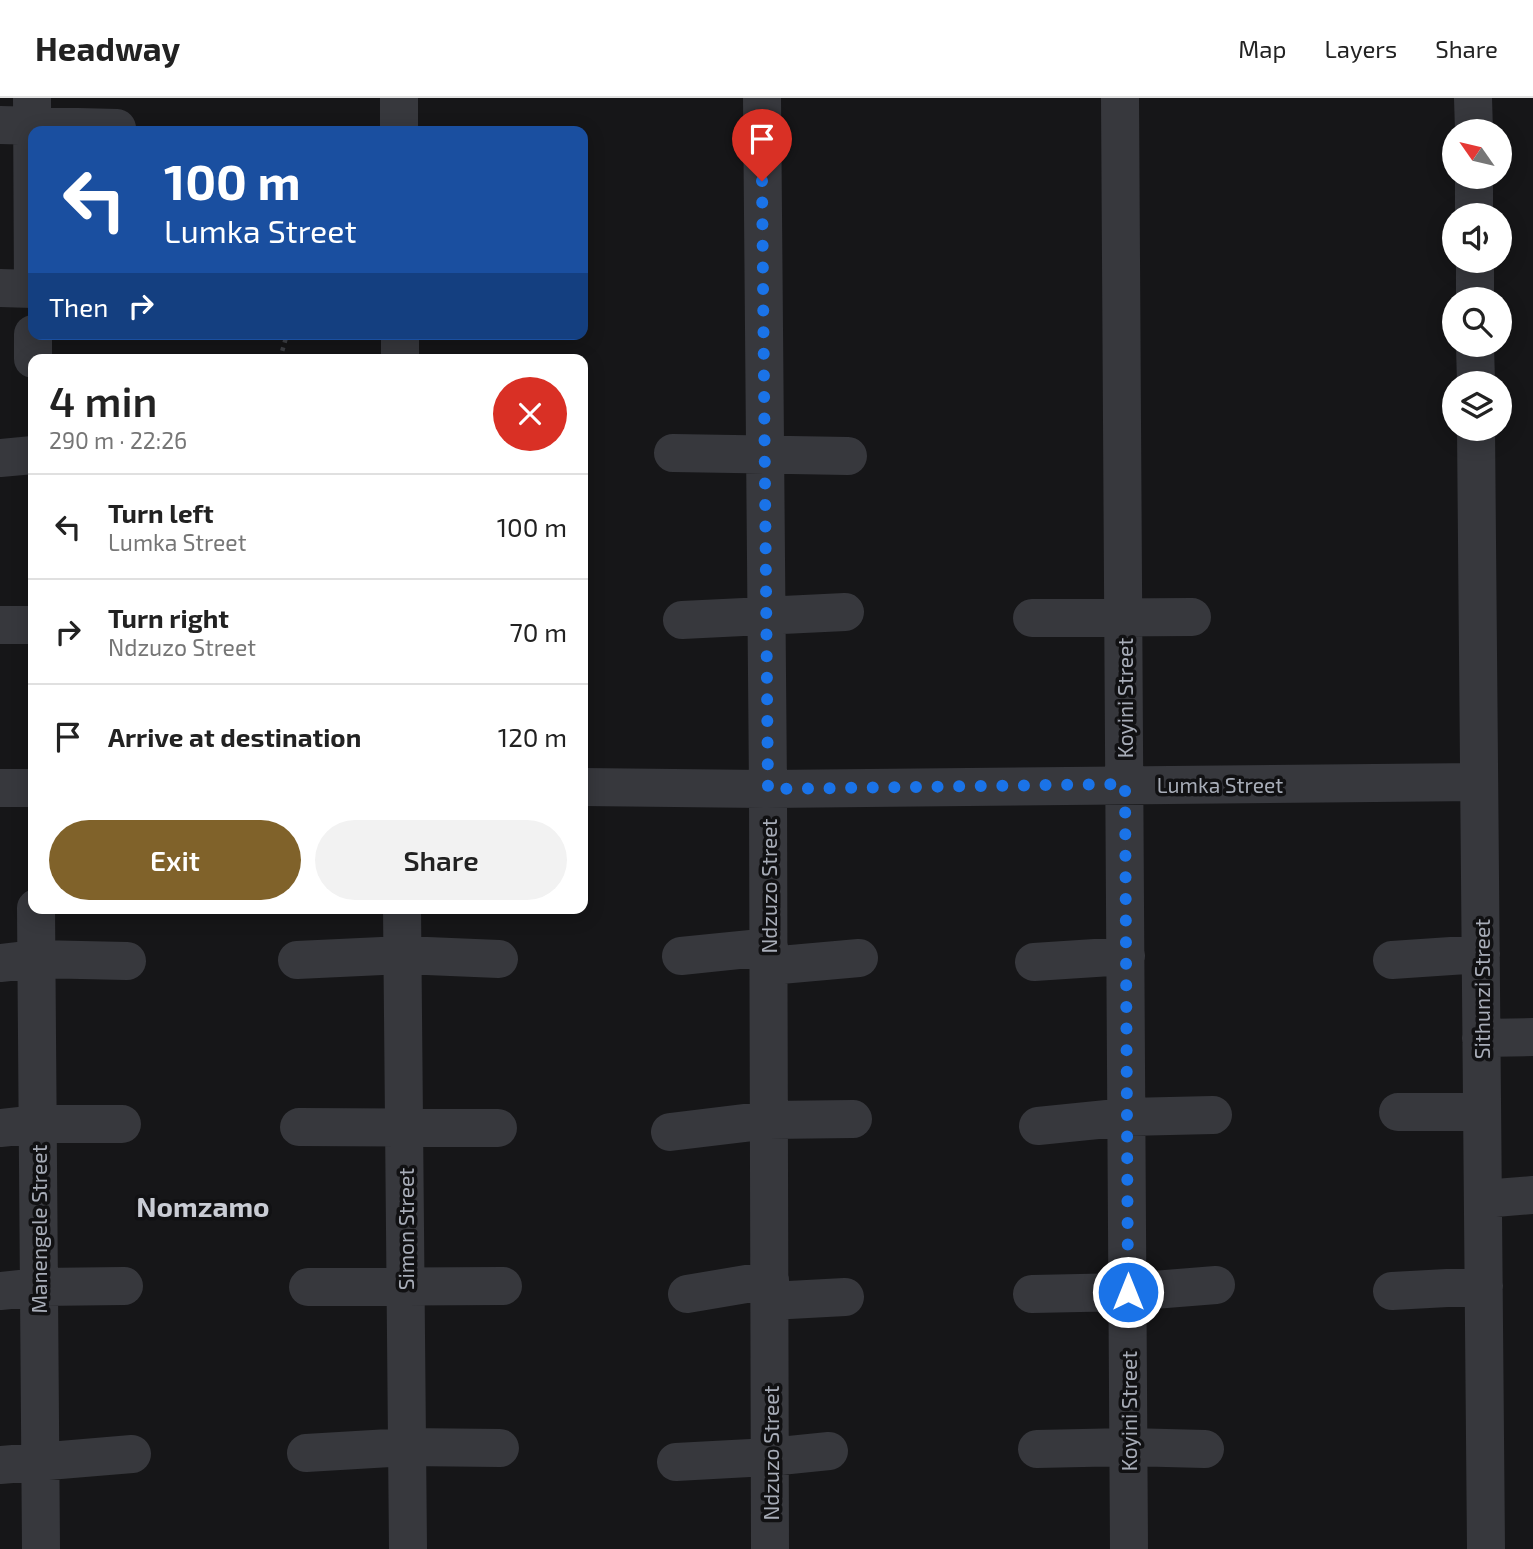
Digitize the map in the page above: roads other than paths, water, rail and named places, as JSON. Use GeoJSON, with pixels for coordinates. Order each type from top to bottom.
{"type":"FeatureCollection","features":[{"type":"Feature","properties":{"kind":"street"},"geometry":{"type":"LineString","coordinates":[[399,98],[399,126]]}},
{"type":"Feature","properties":{"kind":"street","name":"Ndzuzo Street"},"geometry":{"type":"LineString","coordinates":[[762,98],[769,957],[770,1549]]}},
{"type":"Feature","properties":{"kind":"street","name":"Koyini Street"},"geometry":{"type":"LineString","coordinates":[[1120,98],[1129,1549]]}},
{"type":"Feature","properties":{"kind":"street"},"geometry":{"type":"LineString","coordinates":[[1474,98],[1474,119]]}},
{"type":"Feature","properties":{"kind":"street"},"geometry":{"type":"LineString","coordinates":[[28,217],[21,116],[101,126]]}},
{"type":"Feature","properties":{"kind":"street"},"geometry":{"type":"LineString","coordinates":[[0,288],[28,289]]}},
{"type":"Feature","properties":{"kind":"street","name":"Sithunzi Street"},"geometry":{"type":"LineString","coordinates":[[1476,441],[1486,1549]]}},
{"type":"Feature","properties":{"kind":"street"},"geometry":{"type":"LineString","coordinates":[[673,453],[848,456]]}},
{"type":"Feature","properties":{"kind":"street"},"geometry":{"type":"LineString","coordinates":[[0,458],[28,455]]}},
{"type":"Feature","properties":{"kind":"street"},"geometry":{"type":"LineString","coordinates":[[682,620],[845,612]]}},
{"type":"Feature","properties":{"kind":"street"},"geometry":{"type":"LineString","coordinates":[[1032,618],[1192,617]]}},
{"type":"Feature","properties":{"kind":"street"},"geometry":{"type":"LineString","coordinates":[[0,625],[28,625]]}},
{"type":"Feature","properties":{"kind":"street","name":"Lumka Street"},"geometry":{"type":"LineString","coordinates":[[588,787],[768,789],[1479,782]]}},
{"type":"Feature","properties":{"kind":"street"},"geometry":{"type":"LineString","coordinates":[[0,788],[28,788]]}},
{"type":"Feature","properties":{"kind":"street","name":"Manengele Street"},"geometry":{"type":"LineString","coordinates":[[34,914],[18,961],[38,1124],[41,1549]]}},
{"type":"Feature","properties":{"kind":"street","name":"Simon Street"},"geometry":{"type":"LineString","coordinates":[[402,914],[408,1549]]}},
{"type":"Feature","properties":{"kind":"street"},"geometry":{"type":"LineString","coordinates":[[1392,960],[1481,954]]}},
{"type":"Feature","properties":{"kind":"street"},"geometry":{"type":"LineString","coordinates":[[297,960],[403,955],[499,959]]}},
{"type":"Feature","properties":{"kind":"street"},"geometry":{"type":"LineString","coordinates":[[681,956],[859,958]]}},
{"type":"Feature","properties":{"kind":"street"},"geometry":{"type":"LineString","coordinates":[[1034,962],[1126,956]]}},
{"type":"Feature","properties":{"kind":"street"},"geometry":{"type":"LineString","coordinates":[[18,961],[127,961]]}},
{"type":"Feature","properties":{"kind":"street"},"geometry":{"type":"LineString","coordinates":[[1481,1038],[1533,1037]]}},
{"type":"Feature","properties":{"kind":"street"},"geometry":{"type":"LineString","coordinates":[[1398,1112],[1482,1112]]}},
{"type":"Feature","properties":{"kind":"street"},"geometry":{"type":"LineString","coordinates":[[1038,1126],[1127,1117],[1213,1115]]}},
{"type":"Feature","properties":{"kind":"street"},"geometry":{"type":"LineString","coordinates":[[670,1132],[769,1120],[853,1119]]}},
{"type":"Feature","properties":{"kind":"street"},"geometry":{"type":"LineString","coordinates":[[0,1128],[38,1124],[122,1124]]}},
{"type":"Feature","properties":{"kind":"street"},"geometry":{"type":"LineString","coordinates":[[299,1127],[498,1128]]}},
{"type":"Feature","properties":{"kind":"street"},"geometry":{"type":"LineString","coordinates":[[1483,1199],[1533,1195]]}},
{"type":"Feature","properties":{"kind":"street"},"geometry":{"type":"LineString","coordinates":[[1032,1294],[1128,1292],[1216,1284]]}},
{"type":"Feature","properties":{"kind":"street"},"geometry":{"type":"LineString","coordinates":[[0,1290],[124,1286]]}},
{"type":"Feature","properties":{"kind":"street"},"geometry":{"type":"LineString","coordinates":[[308,1287],[503,1286]]}},
{"type":"Feature","properties":{"kind":"street"},"geometry":{"type":"LineString","coordinates":[[1392,1291],[1484,1286]]}},
{"type":"Feature","properties":{"kind":"street"},"geometry":{"type":"LineString","coordinates":[[687,1294],[770,1291],[845,1297]]}},
{"type":"Feature","properties":{"kind":"street"},"geometry":{"type":"LineString","coordinates":[[306,1453],[407,1447],[500,1448]]}},
{"type":"Feature","properties":{"kind":"street"},"geometry":{"type":"LineString","coordinates":[[1037,1449],[1205,1449]]}},
{"type":"Feature","properties":{"kind":"street"},"geometry":{"type":"LineString","coordinates":[[676,1462],[830,1451]]}},
{"type":"Feature","properties":{"kind":"street"},"geometry":{"type":"LineString","coordinates":[[0,1465],[132,1454]]}},
{"type":"Feature","properties":{"kind":"district","name":"Nomzamo"},"geometry":{"type":"Point","coordinates":[203,1206]}}]}
